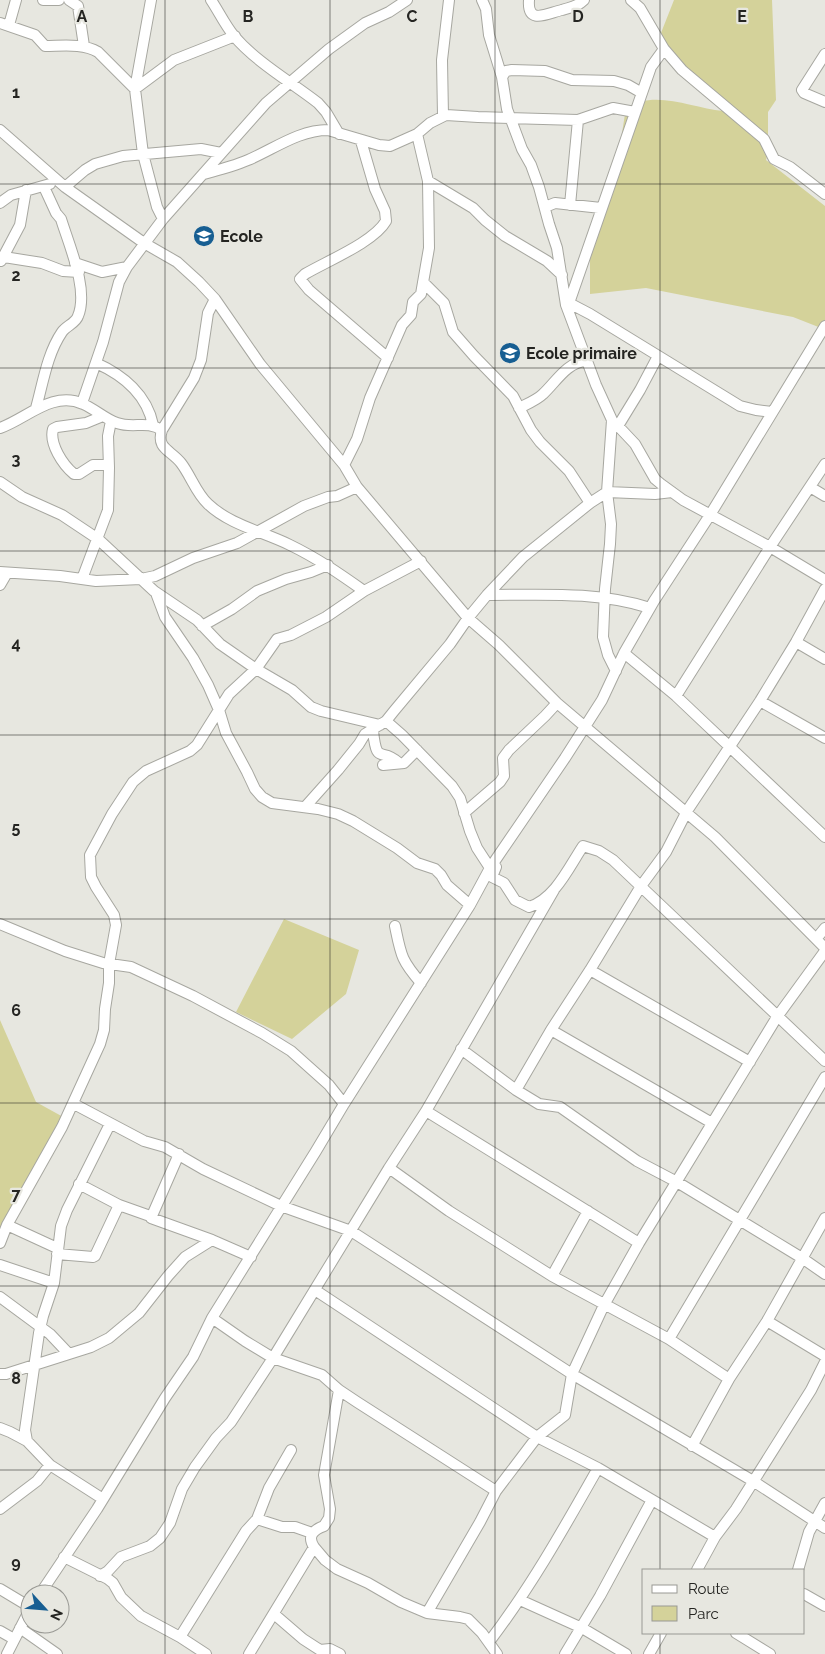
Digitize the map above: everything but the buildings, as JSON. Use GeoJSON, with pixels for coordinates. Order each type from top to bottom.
{"type":"FeatureCollection","features":[{"type":"Feature","properties":{"kind":"street"},"geometry":{"type":"LineString","coordinates":[[16,0],[4,24],[35,35],[45,46],[84,46],[98,52],[135,88]]}},
{"type":"Feature","properties":{"kind":"street"},"geometry":{"type":"LineString","coordinates":[[43,0],[60,0]]}},
{"type":"Feature","properties":{"kind":"street"},"geometry":{"type":"LineString","coordinates":[[69,0],[78,6],[84,46]]}},
{"type":"Feature","properties":{"kind":"street"},"geometry":{"type":"LineString","coordinates":[[151,0],[135,88],[143,154],[162,219]]}},
{"type":"Feature","properties":{"kind":"street"},"geometry":{"type":"LineString","coordinates":[[212,0],[224,23],[234,36],[246,48],[322,108],[339,134]]}},
{"type":"Feature","properties":{"kind":"street"},"geometry":{"type":"LineString","coordinates":[[82,403],[96,363],[119,282],[126,267],[162,219],[266,103],[329,48],[365,23],[389,12],[407,0]]}},
{"type":"Feature","properties":{"kind":"street"},"geometry":{"type":"LineString","coordinates":[[444,116],[442,60],[449,0]]}},
{"type":"Feature","properties":{"kind":"street"},"geometry":{"type":"LineString","coordinates":[[482,0],[486,9],[489,35],[502,77],[510,117],[539,186],[557,248],[568,304],[586,361],[615,423],[635,444],[655,479],[672,492],[825,580]]}},
{"type":"Feature","properties":{"kind":"street"},"geometry":{"type":"LineString","coordinates":[[529,0],[531,13],[534,16],[542,16],[571,8],[584,0]]}},
{"type":"Feature","properties":{"kind":"street"},"geometry":{"type":"LineString","coordinates":[[631,0],[640,8],[664,49],[675,62],[694,81],[764,139],[774,159],[790,167],[825,194]]}},
{"type":"Feature","properties":{"kind":"street"},"geometry":{"type":"LineString","coordinates":[[135,88],[174,60],[234,36]]}},
{"type":"Feature","properties":{"kind":"street"},"geometry":{"type":"LineString","coordinates":[[568,304],[651,67],[664,49]]}},
{"type":"Feature","properties":{"kind":"street"},"geometry":{"type":"LineString","coordinates":[[825,54],[802,90],[825,102]]}},
{"type":"Feature","properties":{"kind":"street"},"geometry":{"type":"LineString","coordinates":[[502,77],[506,72],[512,70],[545,71],[565,79],[614,81],[628,85],[642,93]]}},
{"type":"Feature","properties":{"kind":"street"},"geometry":{"type":"LineString","coordinates":[[204,174],[248,160],[308,132],[328,130],[361,141],[390,146],[417,134],[430,123],[444,116],[578,120],[614,108],[635,112]]}},
{"type":"Feature","properties":{"kind":"street"},"geometry":{"type":"LineString","coordinates":[[570,205],[578,120]]}},
{"type":"Feature","properties":{"kind":"street"},"geometry":{"type":"LineString","coordinates":[[0,130],[61,184],[144,243],[177,262],[214,299],[260,364],[344,465],[357,487],[468,618],[499,645],[557,703],[633,769],[687,811],[715,836],[825,950],[777,1017],[604,1305],[572,1374],[565,1415],[537,1437],[496,1491],[480,1522],[426,1613]]}},
{"type":"Feature","properties":{"kind":"street"},"geometry":{"type":"LineString","coordinates":[[344,465],[357,439],[370,398],[402,325],[411,315],[413,302],[421,294],[429,248],[428,181],[417,134]]}},
{"type":"Feature","properties":{"kind":"street"},"geometry":{"type":"LineString","coordinates":[[361,141],[374,189],[385,211],[386,221],[374,234],[361,243],[305,274],[300,279],[309,290],[388,358]]}},
{"type":"Feature","properties":{"kind":"street"},"geometry":{"type":"LineString","coordinates":[[0,203],[11,195],[26,190],[61,184],[104,160],[123,156],[201,149],[221,153]]}},
{"type":"Feature","properties":{"kind":"street"},"geometry":{"type":"LineString","coordinates":[[428,181],[473,208],[505,236],[547,261],[562,276]]}},
{"type":"Feature","properties":{"kind":"street"},"geometry":{"type":"LineString","coordinates":[[36,408],[50,359],[62,332],[78,316],[81,294],[77,267],[62,219],[56,213],[44,187]]}},
{"type":"Feature","properties":{"kind":"street"},"geometry":{"type":"LineString","coordinates":[[26,190],[20,225],[2,259],[42,263],[63,271],[77,267],[102,272],[126,267]]}},
{"type":"Feature","properties":{"kind":"street"},"geometry":{"type":"LineString","coordinates":[[545,207],[555,203],[601,208]]}},
{"type":"Feature","properties":{"kind":"street"},"geometry":{"type":"LineString","coordinates":[[423,282],[444,303],[453,332],[513,396],[540,442],[569,471],[590,503]]}},
{"type":"Feature","properties":{"kind":"street"},"geometry":{"type":"LineString","coordinates":[[158,428],[194,378],[201,360],[208,313],[214,299]]}},
{"type":"Feature","properties":{"kind":"street"},"geometry":{"type":"LineString","coordinates":[[568,304],[590,314],[740,406],[772,412]]}},
{"type":"Feature","properties":{"kind":"street"},"geometry":{"type":"LineString","coordinates":[[46,1584],[104,1499],[192,1357],[212,1318],[470,905],[490,868],[602,700],[624,653],[650,608],[710,515],[824,330]]}},
{"type":"Feature","properties":{"kind":"street"},"geometry":{"type":"LineString","coordinates":[[616,671],[608,655],[603,637],[610,524],[607,492],[615,423],[640,390],[658,356]]}},
{"type":"Feature","properties":{"kind":"street"},"geometry":{"type":"LineString","coordinates":[[519,408],[542,396],[565,371],[580,361],[586,361]]}},
{"type":"Feature","properties":{"kind":"street"},"geometry":{"type":"LineString","coordinates":[[96,363],[119,374],[143,398],[158,428],[162,444],[181,463],[208,504],[234,521],[289,544],[328,565],[364,591]]}},
{"type":"Feature","properties":{"kind":"street"},"geometry":{"type":"LineString","coordinates":[[0,428],[36,408],[61,401],[73,401],[82,403],[107,418],[127,426],[158,428]]}},
{"type":"Feature","properties":{"kind":"street"},"geometry":{"type":"LineString","coordinates":[[82,579],[108,510],[107,418]]}},
{"type":"Feature","properties":{"kind":"street"},"geometry":{"type":"LineString","coordinates":[[107,418],[58,427],[54,429],[52,435],[60,456],[74,474],[78,474],[93,465],[109,465]]}},
{"type":"Feature","properties":{"kind":"street"},"geometry":{"type":"LineString","coordinates":[[676,696],[825,464]]}},
{"type":"Feature","properties":{"kind":"street"},"geometry":{"type":"LineString","coordinates":[[0,482],[22,497],[62,515],[98,539],[156,593],[190,615],[220,644],[292,690],[311,707],[320,712],[379,726],[417,750],[452,786],[460,798],[477,848],[490,868]]}},
{"type":"Feature","properties":{"kind":"street"},"geometry":{"type":"LineString","coordinates":[[0,585],[4,572],[96,581],[141,579],[155,576],[194,558],[237,543],[304,506],[328,497],[337,496],[357,487]]}},
{"type":"Feature","properties":{"kind":"street"},"geometry":{"type":"LineString","coordinates":[[810,487],[825,496]]}},
{"type":"Feature","properties":{"kind":"street"},"geometry":{"type":"LineString","coordinates":[[305,807],[344,764],[365,734],[379,726],[450,644],[487,595],[523,557],[590,503],[607,492],[655,494],[672,492]]}},
{"type":"Feature","properties":{"kind":"street"},"geometry":{"type":"LineString","coordinates":[[0,1243],[7,1225],[74,1104],[100,1044],[109,983],[109,964],[116,925],[115,919],[91,877],[90,855],[92,847],[133,782],[146,771],[190,751],[201,738],[230,694],[256,668],[277,639],[291,635],[326,618],[364,591],[421,561]]}},
{"type":"Feature","properties":{"kind":"street"},"geometry":{"type":"LineString","coordinates":[[202,626],[232,610],[258,590],[286,578],[312,572],[328,565]]}},
{"type":"Feature","properties":{"kind":"street"},"geometry":{"type":"LineString","coordinates":[[516,1090],[551,1030],[641,886],[666,852],[687,811],[760,701],[796,642],[825,589]]}},
{"type":"Feature","properties":{"kind":"street"},"geometry":{"type":"LineString","coordinates":[[156,593],[165,617],[193,658],[208,685],[219,710],[226,733],[255,789],[262,797],[272,803],[338,814],[397,848],[417,863],[435,869],[447,885],[470,905]]}},
{"type":"Feature","properties":{"kind":"street"},"geometry":{"type":"LineString","coordinates":[[487,595],[605,597],[629,601],[650,608]]}},
{"type":"Feature","properties":{"kind":"street"},"geometry":{"type":"LineString","coordinates":[[796,642],[825,659]]}},
{"type":"Feature","properties":{"kind":"street"},"geometry":{"type":"LineString","coordinates":[[624,653],[676,696],[825,837]]}},
{"type":"Feature","properties":{"kind":"street"},"geometry":{"type":"LineString","coordinates":[[760,701],[825,738]]}},
{"type":"Feature","properties":{"kind":"street"},"geometry":{"type":"LineString","coordinates":[[464,812],[500,782],[504,776],[502,758],[557,703]]}},
{"type":"Feature","properties":{"kind":"street"},"geometry":{"type":"LineString","coordinates":[[379,726],[375,748],[381,756],[393,757],[399,763]]}},
{"type":"Feature","properties":{"kind":"street"},"geometry":{"type":"LineString","coordinates":[[383,765],[404,763],[417,750]]}},
{"type":"Feature","properties":{"kind":"street"},"geometry":{"type":"LineString","coordinates":[[100,1576],[121,1558],[150,1546],[160,1538],[170,1523],[182,1489],[194,1467],[231,1422],[273,1358],[426,1111],[554,890],[583,846],[599,851],[613,860],[825,1061]]}},
{"type":"Feature","properties":{"kind":"street"},"geometry":{"type":"LineString","coordinates":[[501,854],[492,877],[504,883],[515,900],[529,907],[544,900],[554,890]]}},
{"type":"Feature","properties":{"kind":"street"},"geometry":{"type":"LineString","coordinates":[[0,924],[65,950],[109,964],[131,967],[193,996],[280,1043],[312,1068],[344,1104]]}},
{"type":"Feature","properties":{"kind":"street"},"geometry":{"type":"LineString","coordinates":[[395,926],[401,955],[407,967],[421,983]]}},
{"type":"Feature","properties":{"kind":"street"},"geometry":{"type":"LineString","coordinates":[[816,939],[825,928]]}},
{"type":"Feature","properties":{"kind":"street"},"geometry":{"type":"LineString","coordinates":[[590,970],[750,1062]]}},
{"type":"Feature","properties":{"kind":"street"},"geometry":{"type":"LineString","coordinates":[[551,1030],[712,1124]]}},
{"type":"Feature","properties":{"kind":"street"},"geometry":{"type":"LineString","coordinates":[[461,1049],[516,1090],[539,1104],[560,1107],[637,1160],[677,1182],[825,1274]]}},
{"type":"Feature","properties":{"kind":"street"},"geometry":{"type":"LineString","coordinates":[[669,1339],[825,1077]]}},
{"type":"Feature","properties":{"kind":"street"},"geometry":{"type":"LineString","coordinates":[[74,1104],[144,1141],[166,1147],[202,1169],[281,1206],[351,1231],[572,1374],[753,1481],[825,1528]]}},
{"type":"Feature","properties":{"kind":"street"},"geometry":{"type":"LineString","coordinates":[[426,1111],[640,1244]]}},
{"type":"Feature","properties":{"kind":"street"},"geometry":{"type":"LineString","coordinates":[[27,1441],[25,1430],[40,1326],[54,1283],[61,1226],[66,1210],[110,1124]]}},
{"type":"Feature","properties":{"kind":"street"},"geometry":{"type":"LineString","coordinates":[[150,1216],[179,1154]]}},
{"type":"Feature","properties":{"kind":"street"},"geometry":{"type":"LineString","coordinates":[[389,1168],[449,1212],[552,1276],[669,1339],[729,1378]]}},
{"type":"Feature","properties":{"kind":"street"},"geometry":{"type":"LineString","coordinates":[[80,1184],[119,1205],[212,1240],[251,1258]]}},
{"type":"Feature","properties":{"kind":"street"},"geometry":{"type":"LineString","coordinates":[[7,1225],[57,1251],[93,1257],[119,1205]]}},
{"type":"Feature","properties":{"kind":"street"},"geometry":{"type":"LineString","coordinates":[[552,1276],[588,1211]]}},
{"type":"Feature","properties":{"kind":"street"},"geometry":{"type":"LineString","coordinates":[[692,1446],[729,1378],[767,1321],[825,1218]]}},
{"type":"Feature","properties":{"kind":"street"},"geometry":{"type":"LineString","coordinates":[[0,1374],[6,1374],[91,1347],[109,1338],[139,1313],[168,1276],[186,1257],[212,1240]]}},
{"type":"Feature","properties":{"kind":"street"},"geometry":{"type":"LineString","coordinates":[[0,1265],[54,1283]]}},
{"type":"Feature","properties":{"kind":"street"},"geometry":{"type":"LineString","coordinates":[[315,1290],[537,1437],[598,1468],[715,1537]]}},
{"type":"Feature","properties":{"kind":"street"},"geometry":{"type":"LineString","coordinates":[[0,1297],[40,1326],[68,1353]]}},
{"type":"Feature","properties":{"kind":"street"},"geometry":{"type":"LineString","coordinates":[[212,1318],[273,1358],[322,1374],[340,1390],[496,1491]]}},
{"type":"Feature","properties":{"kind":"street"},"geometry":{"type":"LineString","coordinates":[[767,1321],[825,1356]]}},
{"type":"Feature","properties":{"kind":"street"},"geometry":{"type":"LineString","coordinates":[[698,1569],[715,1537],[736,1509],[811,1390],[825,1362]]}},
{"type":"Feature","properties":{"kind":"street"},"geometry":{"type":"LineString","coordinates":[[340,1390],[324,1474],[330,1509],[329,1518],[324,1526],[312,1533],[311,1542],[325,1560],[337,1569],[368,1583],[401,1602],[426,1613],[460,1616],[468,1619],[482,1633],[497,1654]]}},
{"type":"Feature","properties":{"kind":"street"},"geometry":{"type":"LineString","coordinates":[[0,1428],[27,1441],[50,1465],[104,1499]]}},
{"type":"Feature","properties":{"kind":"street"},"geometry":{"type":"LineString","coordinates":[[180,1637],[246,1532],[257,1519],[269,1488],[292,1450]]}},
{"type":"Feature","properties":{"kind":"street"},"geometry":{"type":"LineString","coordinates":[[0,1509],[37,1481],[50,1465]]}},
{"type":"Feature","properties":{"kind":"street"},"geometry":{"type":"LineString","coordinates":[[489,1642],[520,1600],[598,1468]]}},
{"type":"Feature","properties":{"kind":"street"},"geometry":{"type":"LineString","coordinates":[[565,1654],[582,1628],[652,1500]]}},
{"type":"Feature","properties":{"kind":"street"},"geometry":{"type":"LineString","coordinates":[[798,1569],[804,1545],[825,1503]]}},
{"type":"Feature","properties":{"kind":"street"},"geometry":{"type":"LineString","coordinates":[[257,1519],[282,1527],[295,1527],[312,1533]]}},
{"type":"Feature","properties":{"kind":"street"},"geometry":{"type":"LineString","coordinates":[[249,1654],[314,1547]]}},
{"type":"Feature","properties":{"kind":"street"},"geometry":{"type":"LineString","coordinates":[[64,1557],[113,1583],[121,1597],[141,1616],[180,1637],[206,1654]]}},
{"type":"Feature","properties":{"kind":"street"},"geometry":{"type":"LineString","coordinates":[[0,1588],[20,1601]]}},
{"type":"Feature","properties":{"kind":"street"},"geometry":{"type":"LineString","coordinates":[[805,1595],[825,1606]]}},
{"type":"Feature","properties":{"kind":"street"},"geometry":{"type":"LineString","coordinates":[[520,1600],[582,1628],[626,1654]]}},
{"type":"Feature","properties":{"kind":"street"},"geometry":{"type":"LineString","coordinates":[[274,1614],[303,1640],[320,1650],[330,1648],[340,1654]]}},
{"type":"Feature","properties":{"kind":"street"},"geometry":{"type":"LineString","coordinates":[[7,1654],[20,1628]]}},
{"type":"Feature","properties":{"kind":"street"},"geometry":{"type":"LineString","coordinates":[[0,1631],[14,1639]]}},
{"type":"Feature","properties":{"kind":"street"},"geometry":{"type":"LineString","coordinates":[[29,1634],[57,1654]]}},
{"type":"Feature","properties":{"kind":"street"},"geometry":{"type":"LineString","coordinates":[[649,1654],[660,1634]]}},
{"type":"Feature","properties":{"kind":"street"},"geometry":{"type":"LineString","coordinates":[[738,1634],[770,1654]]}},
{"type":"Feature","properties":{"kind":"green space"},"geometry":{"type":"Polygon","coordinates":[[[674,0],[772,0],[776,100],[768,112],[768,153],[766,160],[825,206],[825,321],[821,328],[793,317],[646,288],[590,294],[590,237],[618,158],[626,108],[649,100],[661,100],[723,111],[659,38],[674,0]]]}},
{"type":"Feature","properties":{"kind":"green space"},"geometry":{"type":"Polygon","coordinates":[[[284,919],[359,950],[346,994],[292,1039],[236,1012],[284,919]]]}},
{"type":"Feature","properties":{"kind":"green space"},"geometry":{"type":"Polygon","coordinates":[[[0,1020],[36,1102],[65,1118],[4,1227],[0,1226],[0,1020]]]}},
{"type":"Feature","properties":{"kind":"place","name":"Ecole"},"geometry":{"type":"Point","coordinates":[204,236]}},
{"type":"Feature","properties":{"kind":"place","name":"Ecole primaire"},"geometry":{"type":"Point","coordinates":[510,353]}}]}
